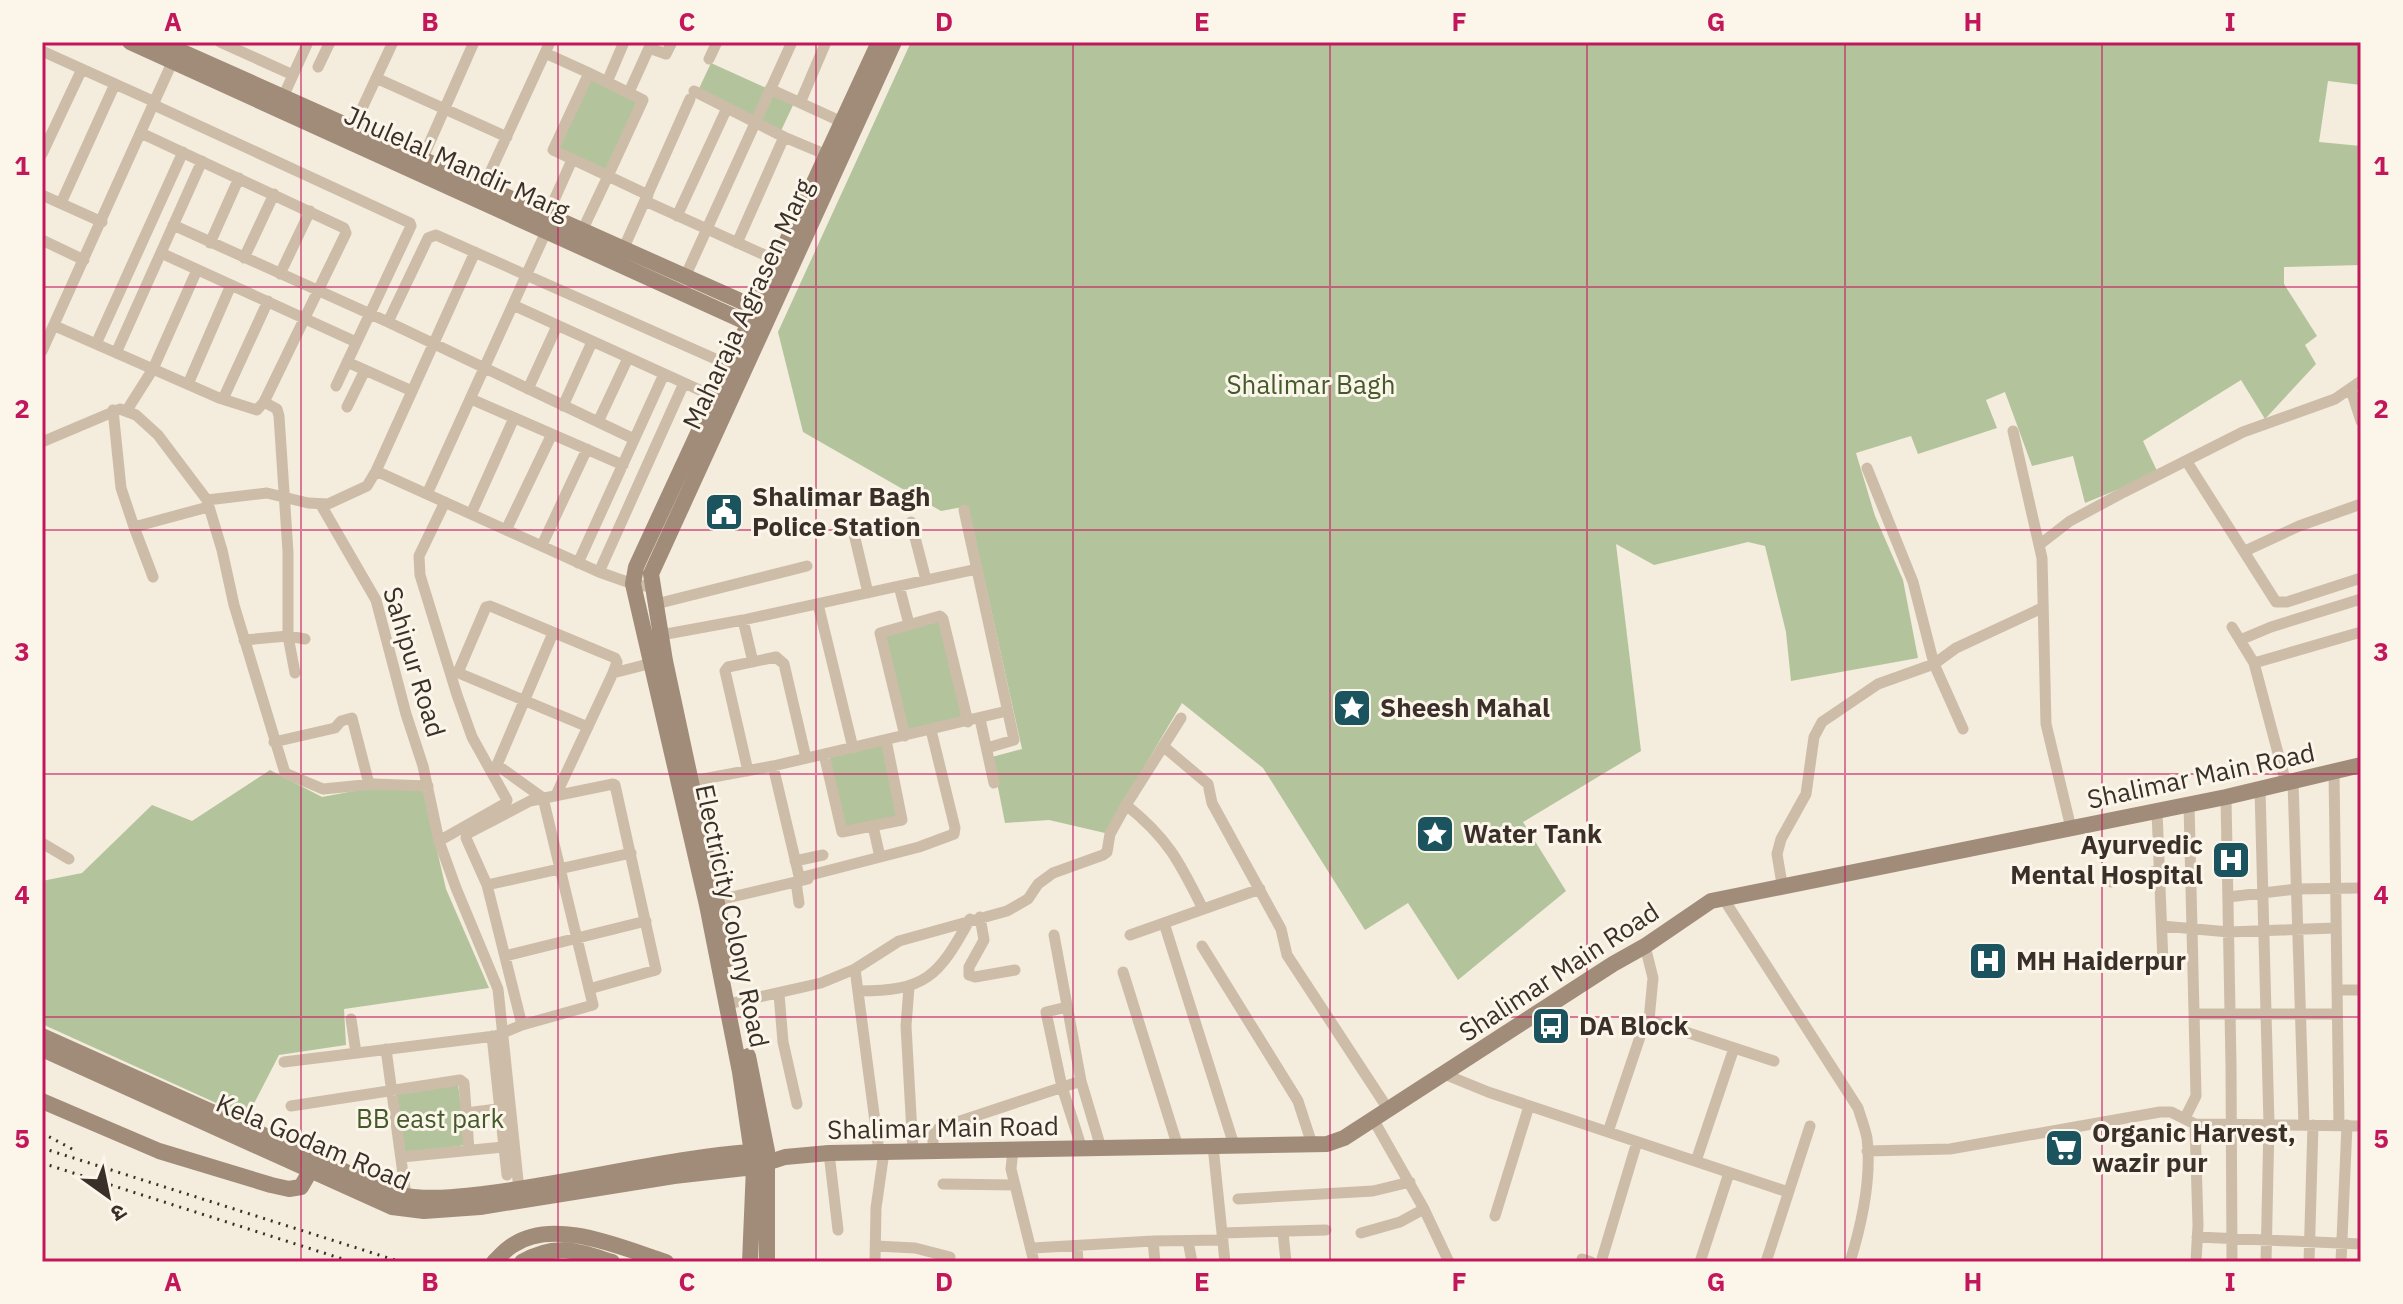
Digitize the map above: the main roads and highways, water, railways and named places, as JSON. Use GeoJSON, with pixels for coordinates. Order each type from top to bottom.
{"type":"FeatureCollection","features":[{"type":"Feature","properties":{"kind":"railway"},"geometry":{"type":"LineString","coordinates":[[42,1133],[74,1150]]}},
{"type":"Feature","properties":{"kind":"railway"},"geometry":{"type":"LineString","coordinates":[[42,1148],[401,1262]]}},
{"type":"Feature","properties":{"kind":"railway"},"geometry":{"type":"LineString","coordinates":[[42,1163],[352,1262]]}},
{"type":"Feature","properties":{"kind":"place","name":"Shalimar Bagh Police Station"},"geometry":{"type":"Point","coordinates":[724,512]}},
{"type":"Feature","properties":{"kind":"place","name":"Sheesh Mahal"},"geometry":{"type":"Point","coordinates":[1352,708]}},
{"type":"Feature","properties":{"kind":"place","name":"Water Tank"},"geometry":{"type":"Point","coordinates":[1435,834]}},
{"type":"Feature","properties":{"kind":"place","name":"Ayurvedic Mental Hospital"},"geometry":{"type":"Point","coordinates":[2231,860]}},
{"type":"Feature","properties":{"kind":"place","name":"MH Haiderpur"},"geometry":{"type":"Point","coordinates":[1988,961]}},
{"type":"Feature","properties":{"kind":"place","name":"DA Block"},"geometry":{"type":"Point","coordinates":[1551,1026]}},
{"type":"Feature","properties":{"kind":"place","name":"Organic Harvest, wazir pur"},"geometry":{"type":"Point","coordinates":[2064,1148]}},
{"type":"Feature","properties":{"kind":"park label","name":"Shalimar Bagh"},"geometry":{"type":"Point","coordinates":[1311,385]}},
{"type":"Feature","properties":{"kind":"park label","name":"BB east park"},"geometry":{"type":"Point","coordinates":[430,1119]}}]}
